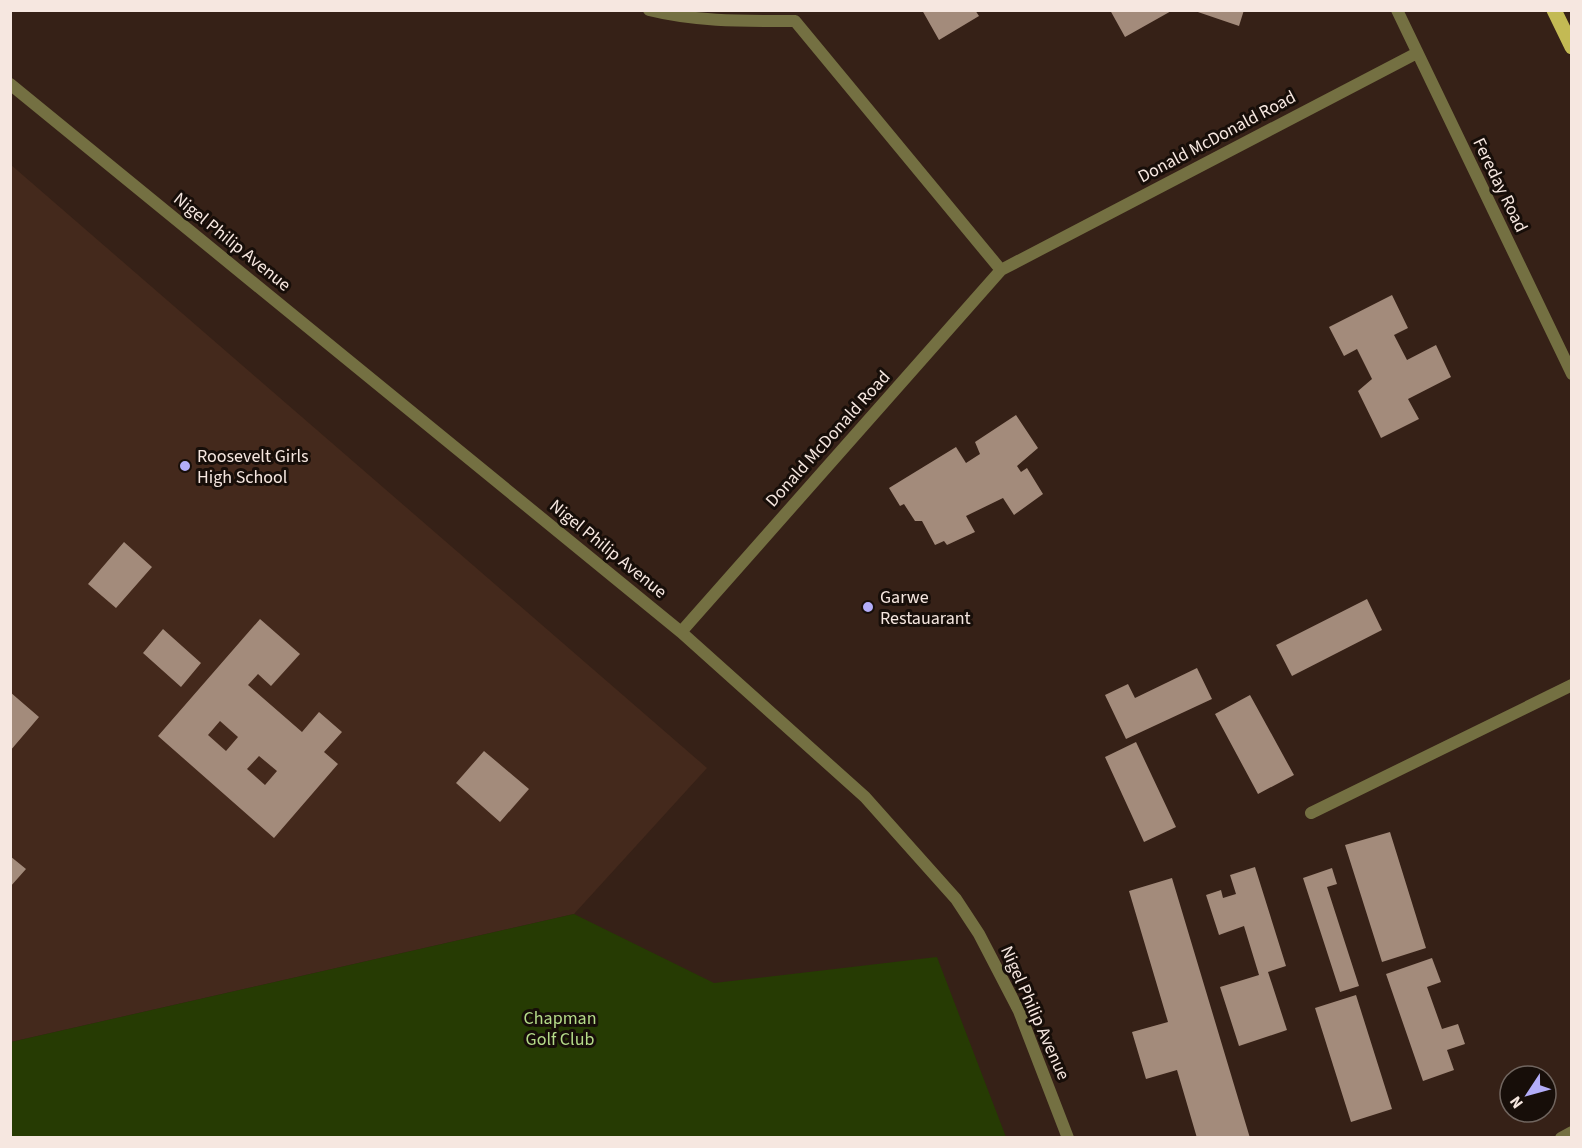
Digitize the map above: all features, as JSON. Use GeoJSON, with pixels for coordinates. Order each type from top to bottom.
{"type":"FeatureCollection","features":[{"type":"Feature","properties":{"kind":"main road"},"geometry":{"type":"LineString","coordinates":[[1554,10],[1572,47]]}},
{"type":"Feature","properties":{"kind":"street"},"geometry":{"type":"LineString","coordinates":[[649,10],[671,16],[720,21],[796,16],[1002,270]]}},
{"type":"Feature","properties":{"kind":"street","name":"Fereday Road"},"geometry":{"type":"LineString","coordinates":[[1397,10],[1572,374]]}},
{"type":"Feature","properties":{"kind":"street","name":"Donald McDonald Road"},"geometry":{"type":"LineString","coordinates":[[681,632],[1002,270],[1417,53]]}},
{"type":"Feature","properties":{"kind":"street","name":"Nigel Philip Avenue"},"geometry":{"type":"LineString","coordinates":[[10,84],[681,632],[865,797],[956,899],[984,943],[1019,1011],[1068,1137]]}},
{"type":"Feature","properties":{"kind":"street"},"geometry":{"type":"LineString","coordinates":[[1311,813],[1572,685]]}},
{"type":"Feature","properties":{"kind":"street"},"geometry":{"type":"LineString","coordinates":[[1561,1137],[1572,1132]]}},
{"type":"Feature","properties":{"kind":"shaded area","name":"Roosevelt Girls High School"},"geometry":{"type":"Polygon","coordinates":[[[10,164],[707,768],[574,914],[11,1042],[10,164]]]}},
{"type":"Feature","properties":{"kind":"green space","name":"Chapman Golf Club"},"geometry":{"type":"Polygon","coordinates":[[[574,914],[714,983],[937,957],[1006,1137],[11,1137],[11,1042],[574,914]]]}},
{"type":"Feature","properties":{"kind":"building"},"geometry":{"type":"Polygon","coordinates":[[[922,10],[975,10],[979,16],[939,40],[922,10]]]}},
{"type":"Feature","properties":{"kind":"building"},"geometry":{"type":"Polygon","coordinates":[[[1110,10],[1173,10],[1125,37],[1110,10]]]}},
{"type":"Feature","properties":{"kind":"building"},"geometry":{"type":"Polygon","coordinates":[[[1192,10],[1244,10],[1239,26],[1192,10]]]}},
{"type":"Feature","properties":{"kind":"building"},"geometry":{"type":"Polygon","coordinates":[[[1392,295],[1408,328],[1394,335],[1407,360],[1436,345],[1451,377],[1408,399],[1419,419],[1381,438],[1358,391],[1372,379],[1357,349],[1344,356],[1329,327],[1392,295]]]}},
{"type":"Feature","properties":{"kind":"building"},"geometry":{"type":"Polygon","coordinates":[[[1016,415],[1038,448],[1017,466],[1021,472],[1027,468],[1043,494],[1014,515],[1003,498],[966,516],[975,532],[947,545],[944,541],[935,545],[922,521],[915,521],[904,504],[900,506],[889,488],[956,447],[966,463],[980,454],[975,442],[1016,415]]]}},
{"type":"Feature","properties":{"kind":"building"},"geometry":{"type":"Polygon","coordinates":[[[124,542],[152,567],[116,608],[88,584],[124,542]]]}},
{"type":"Feature","properties":{"kind":"building"},"geometry":{"type":"Polygon","coordinates":[[[1367,599],[1382,630],[1292,676],[1276,645],[1367,599]]]}},
{"type":"Feature","properties":{"kind":"building"},"geometry":{"type":"Polygon","coordinates":[[[260,619],[300,654],[271,686],[258,674],[248,685],[302,732],[319,712],[342,732],[324,752],[338,764],[274,838],[158,736],[260,619]],[[220,721],[208,735],[226,751],[238,737],[220,721]],[[259,756],[247,769],[265,785],[277,771],[259,756]]]}},
{"type":"Feature","properties":{"kind":"building"},"geometry":{"type":"Polygon","coordinates":[[[163,629],[201,663],[181,687],[143,653],[163,629]]]}},
{"type":"Feature","properties":{"kind":"building"},"geometry":{"type":"Polygon","coordinates":[[[1197,668],[1212,699],[1126,739],[1105,695],[1128,684],[1135,698],[1197,668]]]}},
{"type":"Feature","properties":{"kind":"building"},"geometry":{"type":"Polygon","coordinates":[[[10,692],[39,717],[10,751],[10,692]]]}},
{"type":"Feature","properties":{"kind":"building"},"geometry":{"type":"Polygon","coordinates":[[[1250,695],[1294,775],[1258,794],[1215,714],[1250,695]]]}},
{"type":"Feature","properties":{"kind":"building"},"geometry":{"type":"Polygon","coordinates":[[[1136,742],[1176,827],[1144,842],[1105,757],[1136,742]]]}},
{"type":"Feature","properties":{"kind":"building"},"geometry":{"type":"Polygon","coordinates":[[[484,751],[529,789],[500,822],[456,783],[484,751]]]}},
{"type":"Feature","properties":{"kind":"building"},"geometry":{"type":"Polygon","coordinates":[[[1390,832],[1426,948],[1382,962],[1345,845],[1390,832]]]}},
{"type":"Feature","properties":{"kind":"building"},"geometry":{"type":"Polygon","coordinates":[[[10,856],[26,869],[10,887],[10,856]]]}},
{"type":"Feature","properties":{"kind":"building"},"geometry":{"type":"Polygon","coordinates":[[[1255,867],[1286,966],[1268,972],[1287,1030],[1239,1046],[1220,987],[1259,975],[1244,926],[1219,935],[1206,895],[1221,890],[1223,898],[1236,894],[1230,875],[1255,867]]]}},
{"type":"Feature","properties":{"kind":"building"},"geometry":{"type":"Polygon","coordinates":[[[1332,868],[1337,884],[1327,887],[1359,986],[1340,992],[1303,878],[1332,868]]]}},
{"type":"Feature","properties":{"kind":"building"},"geometry":{"type":"Polygon","coordinates":[[[1172,878],[1250,1138],[1197,1138],[1177,1070],[1146,1079],[1132,1032],[1168,1022],[1129,891],[1172,878]]]}},
{"type":"Feature","properties":{"kind":"building"},"geometry":{"type":"Polygon","coordinates":[[[1432,958],[1441,982],[1427,987],[1442,1029],[1458,1024],[1465,1044],[1447,1050],[1454,1070],[1423,1081],[1386,974],[1432,958]]]}},
{"type":"Feature","properties":{"kind":"building"},"geometry":{"type":"Polygon","coordinates":[[[1356,995],[1392,1109],[1351,1122],[1315,1008],[1356,995]]]}},
{"type":"Feature","properties":{"kind":"place","name":"Roosevelt Girls High School"},"geometry":{"type":"Point","coordinates":[185,466]}},
{"type":"Feature","properties":{"kind":"place","name":"Garwe Restauarant"},"geometry":{"type":"Point","coordinates":[868,607]}}]}
